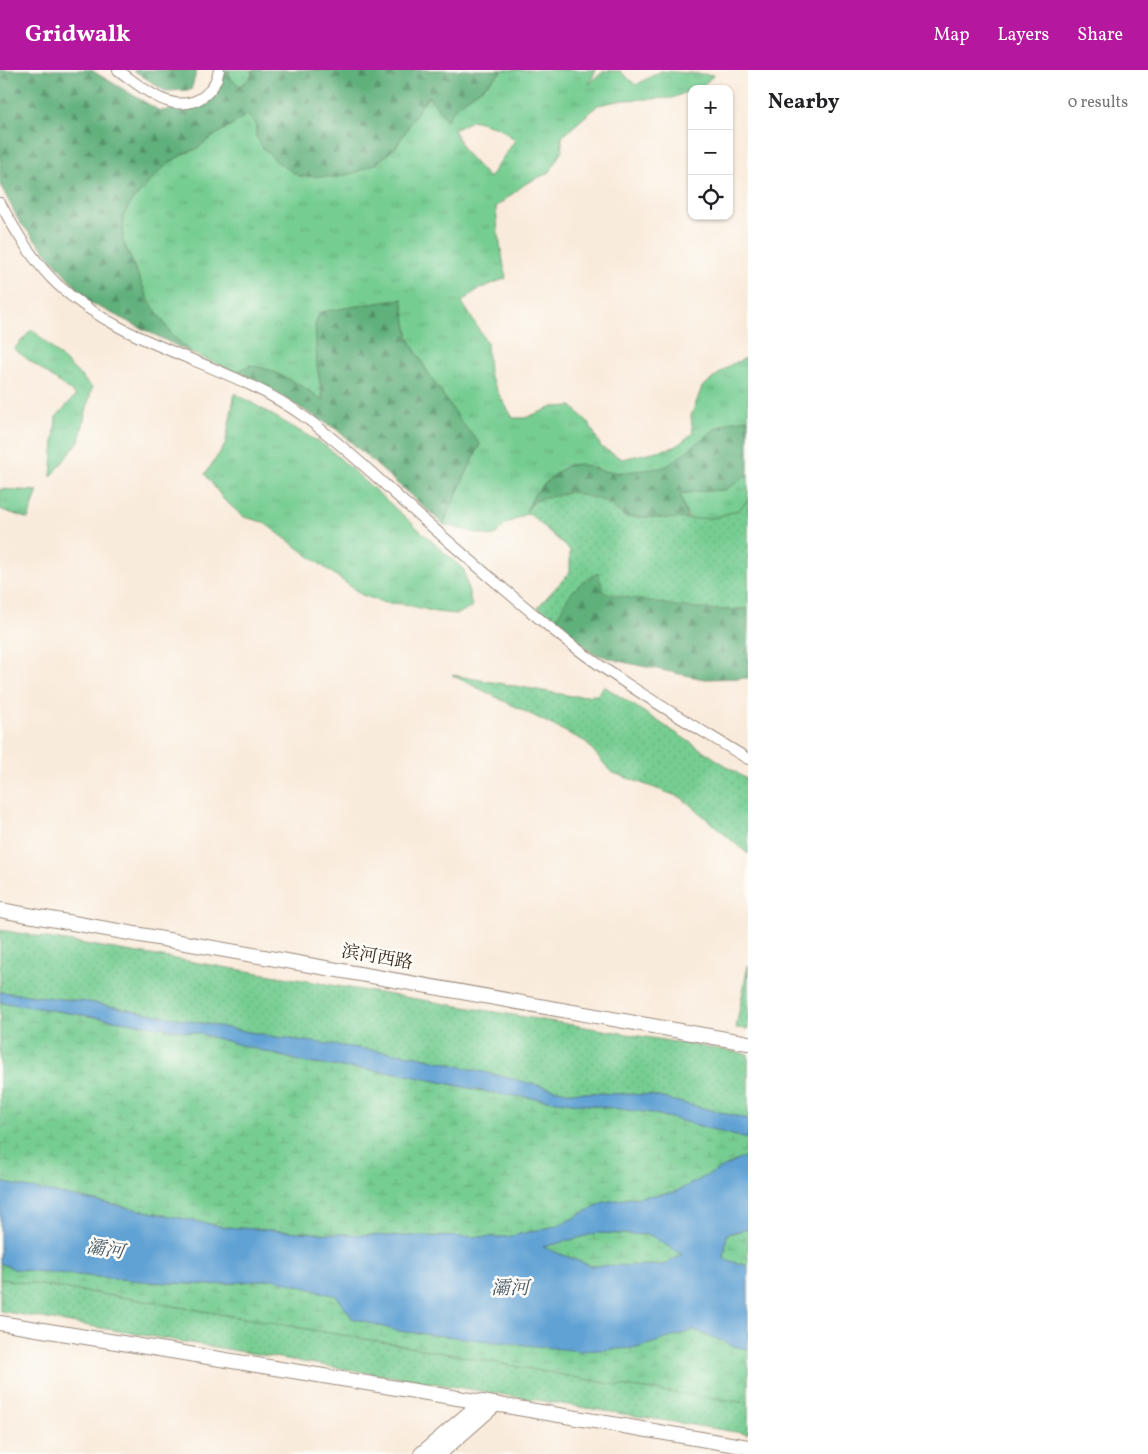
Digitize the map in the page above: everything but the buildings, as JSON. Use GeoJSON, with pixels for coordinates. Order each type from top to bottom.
{"type":"FeatureCollection","features":[{"type":"Feature","properties":{"kind":"street"},"geometry":{"type":"LineString","coordinates":[[118,70],[157,97],[166,102],[177,104],[188,104],[200,99],[209,92],[216,83],[219,70]]}},
{"type":"Feature","properties":{"kind":"street"},"geometry":{"type":"LineString","coordinates":[[0,203],[21,240],[40,266],[56,283],[90,311],[132,335],[246,383],[280,401],[306,418],[346,450],[438,532],[562,637],[611,673],[748,760]]}},
{"type":"Feature","properties":{"kind":"street","name":"滨河西路"},"geometry":{"type":"LineString","coordinates":[[0,910],[748,1043]]}},
{"type":"Feature","properties":{"kind":"street"},"geometry":{"type":"LineString","coordinates":[[0,1323],[496,1404],[748,1448]]}},
{"type":"Feature","properties":{"kind":"street"},"geometry":{"type":"LineString","coordinates":[[421,1454],[482,1402]]}},
{"type":"Feature","properties":{"kind":"street"},"geometry":{"type":"LineString","coordinates":[[439,1454],[496,1404]]}},
{"type":"Feature","properties":{"kind":"green space"},"geometry":{"type":"Polygon","coordinates":[[[0,70],[91,70],[160,111],[203,106],[217,84],[217,70],[229,70],[230,79],[240,86],[251,78],[252,70],[503,70],[485,86],[457,106],[447,121],[428,96],[396,147],[377,163],[354,173],[338,177],[299,176],[276,161],[263,148],[256,136],[256,124],[247,115],[196,149],[185,153],[169,163],[159,172],[131,202],[123,217],[123,241],[149,301],[172,335],[191,353],[89,302],[19,221],[0,184],[0,70]]]}},
{"type":"Feature","properties":{"kind":"green space"},"geometry":{"type":"Polygon","coordinates":[[[133,70],[197,70],[191,90],[165,91],[133,70]]]}},
{"type":"Feature","properties":{"kind":"green space"},"geometry":{"type":"Polygon","coordinates":[[[229,70],[252,70],[251,78],[240,86],[230,79],[229,70]]]}},
{"type":"Feature","properties":{"kind":"green space"},"geometry":{"type":"Polygon","coordinates":[[[503,70],[596,70],[589,84],[604,71],[620,71],[636,85],[661,71],[714,75],[703,85],[688,85],[688,92],[672,98],[623,100],[598,105],[562,137],[562,150],[550,172],[525,184],[496,207],[498,232],[506,278],[477,290],[462,302],[487,343],[489,373],[513,418],[525,418],[553,407],[572,406],[590,425],[601,447],[622,459],[675,447],[693,433],[691,416],[702,387],[730,365],[748,357],[748,419],[721,427],[700,440],[674,462],[661,468],[634,472],[616,472],[568,465],[526,511],[528,513],[506,524],[493,537],[444,525],[448,512],[480,444],[462,423],[416,352],[409,339],[402,300],[317,365],[323,400],[300,385],[250,365],[237,372],[191,353],[172,335],[149,301],[123,241],[123,217],[131,202],[168,163],[196,149],[247,115],[256,124],[256,136],[377,163],[396,147],[429,96],[447,120],[458,106],[488,84],[503,70]],[[473,120],[454,130],[464,151],[489,178],[515,140],[500,128],[473,120]]]}},
{"type":"Feature","properties":{"kind":"green space"},"geometry":{"type":"Polygon","coordinates":[[[402,299],[409,339],[430,376],[462,423],[480,444],[448,512],[444,525],[336,429],[239,371],[250,365],[270,370],[300,385],[323,400],[317,365],[315,325],[320,312],[402,299]]]}},
{"type":"Feature","properties":{"kind":"green space"},"geometry":{"type":"Polygon","coordinates":[[[32,329],[92,387],[79,441],[51,477],[56,417],[76,395],[14,349],[32,329]]]}},
{"type":"Feature","properties":{"kind":"green space"},"geometry":{"type":"Polygon","coordinates":[[[235,393],[327,447],[464,570],[472,607],[457,614],[436,612],[404,604],[385,603],[362,595],[263,522],[244,517],[224,500],[205,474],[225,445],[235,393]]]}},
{"type":"Feature","properties":{"kind":"green space"},"geometry":{"type":"Polygon","coordinates":[[[748,419],[748,475],[725,490],[680,494],[687,519],[625,517],[604,501],[535,501],[526,511],[535,493],[556,473],[568,465],[580,464],[603,471],[618,473],[660,468],[669,465],[715,429],[732,421],[748,419]]]}},
{"type":"Feature","properties":{"kind":"green space"},"geometry":{"type":"Polygon","coordinates":[[[748,475],[748,500],[739,510],[713,518],[689,519],[680,494],[725,490],[748,475]]]}},
{"type":"Feature","properties":{"kind":"green space"},"geometry":{"type":"Polygon","coordinates":[[[0,489],[38,491],[28,519],[0,509],[0,489]]]}},
{"type":"Feature","properties":{"kind":"green space"},"geometry":{"type":"Polygon","coordinates":[[[571,492],[604,501],[625,517],[713,518],[739,510],[748,500],[748,608],[714,610],[657,603],[604,593],[598,573],[576,587],[555,622],[538,607],[570,572],[570,550],[526,511],[535,501],[571,492]]]}},
{"type":"Feature","properties":{"kind":"green space"},"geometry":{"type":"Polygon","coordinates":[[[598,573],[694,608],[737,610],[748,608],[748,678],[704,679],[623,662],[592,653],[555,622],[567,597],[583,581],[598,573]]]}},
{"type":"Feature","properties":{"kind":"green space"},"geometry":{"type":"Polygon","coordinates":[[[452,675],[572,696],[597,695],[604,686],[748,780],[748,854],[682,798],[611,772],[586,742],[452,675]]]}},
{"type":"Feature","properties":{"kind":"green space"},"geometry":{"type":"Polygon","coordinates":[[[0,930],[748,1054],[748,1119],[650,1095],[566,1092],[417,1056],[276,1037],[89,1002],[0,992],[0,930]]]}},
{"type":"Feature","properties":{"kind":"green space"},"geometry":{"type":"Polygon","coordinates":[[[748,965],[748,1029],[736,1028],[748,965]]]}},
{"type":"Feature","properties":{"kind":"green space"},"geometry":{"type":"Polygon","coordinates":[[[0,1002],[197,1033],[307,1063],[397,1073],[493,1093],[652,1113],[748,1139],[748,1155],[675,1192],[604,1202],[560,1225],[507,1237],[398,1236],[225,1227],[0,1182],[0,1002]]]}},
{"type":"Feature","properties":{"kind":"green space"},"geometry":{"type":"Polygon","coordinates":[[[748,1229],[748,1266],[724,1259],[727,1234],[748,1229]]]}},
{"type":"Feature","properties":{"kind":"green space"},"geometry":{"type":"Polygon","coordinates":[[[597,1233],[650,1235],[682,1255],[663,1265],[591,1266],[542,1247],[597,1233]]]}},
{"type":"Feature","properties":{"kind":"green space"},"geometry":{"type":"Polygon","coordinates":[[[0,1263],[14,1269],[152,1282],[211,1285],[274,1279],[337,1296],[352,1318],[637,1348],[694,1329],[734,1346],[748,1349],[748,1403],[616,1385],[127,1298],[0,1279],[0,1263]]]}},
{"type":"Feature","properties":{"kind":"green space"},"geometry":{"type":"Polygon","coordinates":[[[0,1279],[127,1298],[616,1385],[748,1403],[748,1434],[0,1311],[0,1279]]]}},
{"type":"Feature","properties":{"kind":"water"},"geometry":{"type":"Polygon","coordinates":[[[0,992],[89,1002],[276,1037],[417,1056],[566,1092],[650,1095],[748,1119],[748,1139],[652,1113],[493,1093],[397,1073],[307,1063],[197,1033],[0,1002],[0,992]]]}},
{"type":"Feature","properties":{"kind":"water","name":"灞河"},"geometry":{"type":"Polygon","coordinates":[[[748,1155],[748,1229],[727,1234],[724,1259],[748,1266],[748,1349],[734,1346],[694,1330],[637,1348],[580,1351],[398,1331],[352,1318],[337,1296],[274,1279],[211,1285],[152,1282],[14,1269],[0,1263],[0,1182],[225,1227],[398,1236],[507,1237],[560,1225],[604,1202],[675,1192],[748,1155]],[[597,1233],[543,1247],[591,1266],[663,1265],[682,1255],[650,1235],[597,1233]]]}}]}
